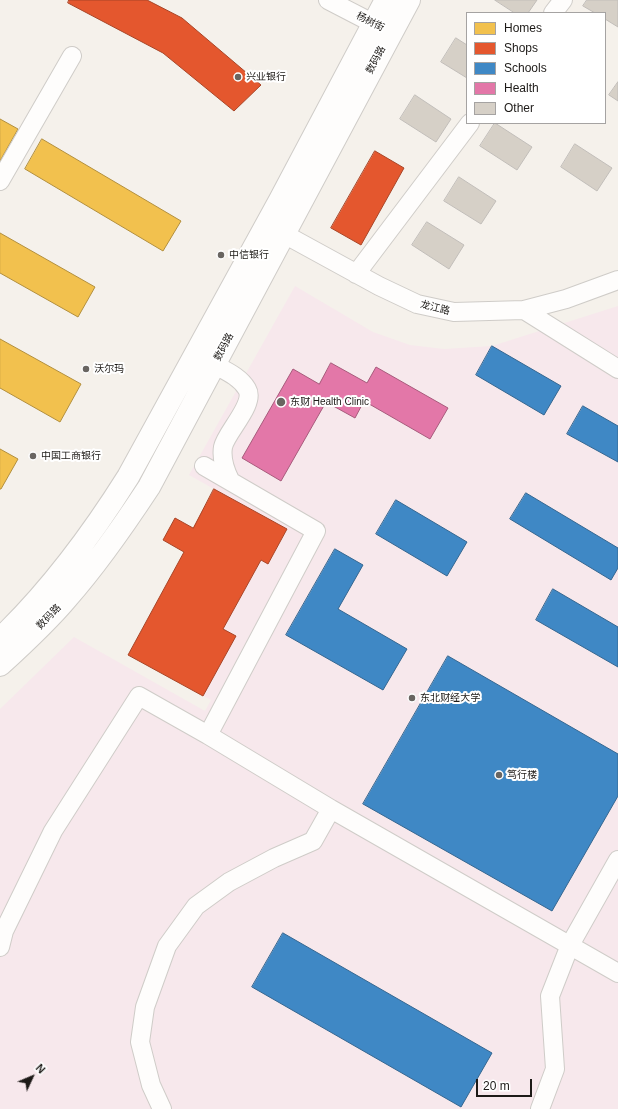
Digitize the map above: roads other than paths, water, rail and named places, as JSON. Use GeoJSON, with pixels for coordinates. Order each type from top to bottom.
{"type":"FeatureCollection","features":[{"type":"Feature","properties":{"kind":"main road","name":"数码路"},"geometry":{"type":"LineString","coordinates":[[382,28],[386,0]]}},
{"type":"Feature","properties":{"kind":"main road","name":"数码路"},"geometry":{"type":"LineString","coordinates":[[0,639],[60,574],[79,551],[105,513],[128,477],[275,229],[382,28],[409,0]]}},
{"type":"Feature","properties":{"kind":"main road","name":"数码路"},"geometry":{"type":"LineString","coordinates":[[0,665],[66,599],[96,564],[149,487],[215,365],[275,229]]}},
{"type":"Feature","properties":{"kind":"street","name":"杨树街"},"geometry":{"type":"LineString","coordinates":[[328,0],[382,28]]}},
{"type":"Feature","properties":{"kind":"street"},"geometry":{"type":"LineString","coordinates":[[554,12],[563,0]]}},
{"type":"Feature","properties":{"kind":"street"},"geometry":{"type":"LineString","coordinates":[[0,181],[72,56]]}},
{"type":"Feature","properties":{"kind":"street"},"geometry":{"type":"LineString","coordinates":[[356,274],[469,124]]}},
{"type":"Feature","properties":{"kind":"street","name":"龙江路"},"geometry":{"type":"LineString","coordinates":[[275,229],[356,274],[418,304],[454,312],[524,310],[566,300],[618,280]]}},
{"type":"Feature","properties":{"kind":"street"},"geometry":{"type":"LineString","coordinates":[[524,310],[618,369]]}},
{"type":"Feature","properties":{"kind":"street"},"geometry":{"type":"LineString","coordinates":[[215,365],[234,376],[248,390],[248,402],[223,446],[225,469],[230,480]]}},
{"type":"Feature","properties":{"kind":"street"},"geometry":{"type":"LineString","coordinates":[[204,466],[316,531],[208,735]]}},
{"type":"Feature","properties":{"kind":"street"},"geometry":{"type":"LineString","coordinates":[[0,947],[4,931],[53,831],[139,696],[208,735],[331,809],[618,972]]}},
{"type":"Feature","properties":{"kind":"street"},"geometry":{"type":"LineString","coordinates":[[162,1109],[151,1085],[140,1042],[145,1007],[167,946],[196,906],[229,882],[274,858],[313,841],[331,809]]}},
{"type":"Feature","properties":{"kind":"street"},"geometry":{"type":"LineString","coordinates":[[540,1109],[555,1069],[550,996],[570,945],[618,860]]}},
{"type":"Feature","properties":{"kind":"place","name":"兴业银行"},"geometry":{"type":"Point","coordinates":[238,77]}},
{"type":"Feature","properties":{"kind":"place","name":"中信银行"},"geometry":{"type":"Point","coordinates":[221,255]}},
{"type":"Feature","properties":{"kind":"place","name":"沃尔玛"},"geometry":{"type":"Point","coordinates":[86,369]}},
{"type":"Feature","properties":{"kind":"place","name":"东财 Health Clinic"},"geometry":{"type":"Point","coordinates":[281,402]}},
{"type":"Feature","properties":{"kind":"place","name":"中国工商银行"},"geometry":{"type":"Point","coordinates":[33,456]}},
{"type":"Feature","properties":{"kind":"place","name":"东北财经大学"},"geometry":{"type":"Point","coordinates":[412,698]}},
{"type":"Feature","properties":{"kind":"place","name":"笃行楼"},"geometry":{"type":"Point","coordinates":[499,775]}}]}
